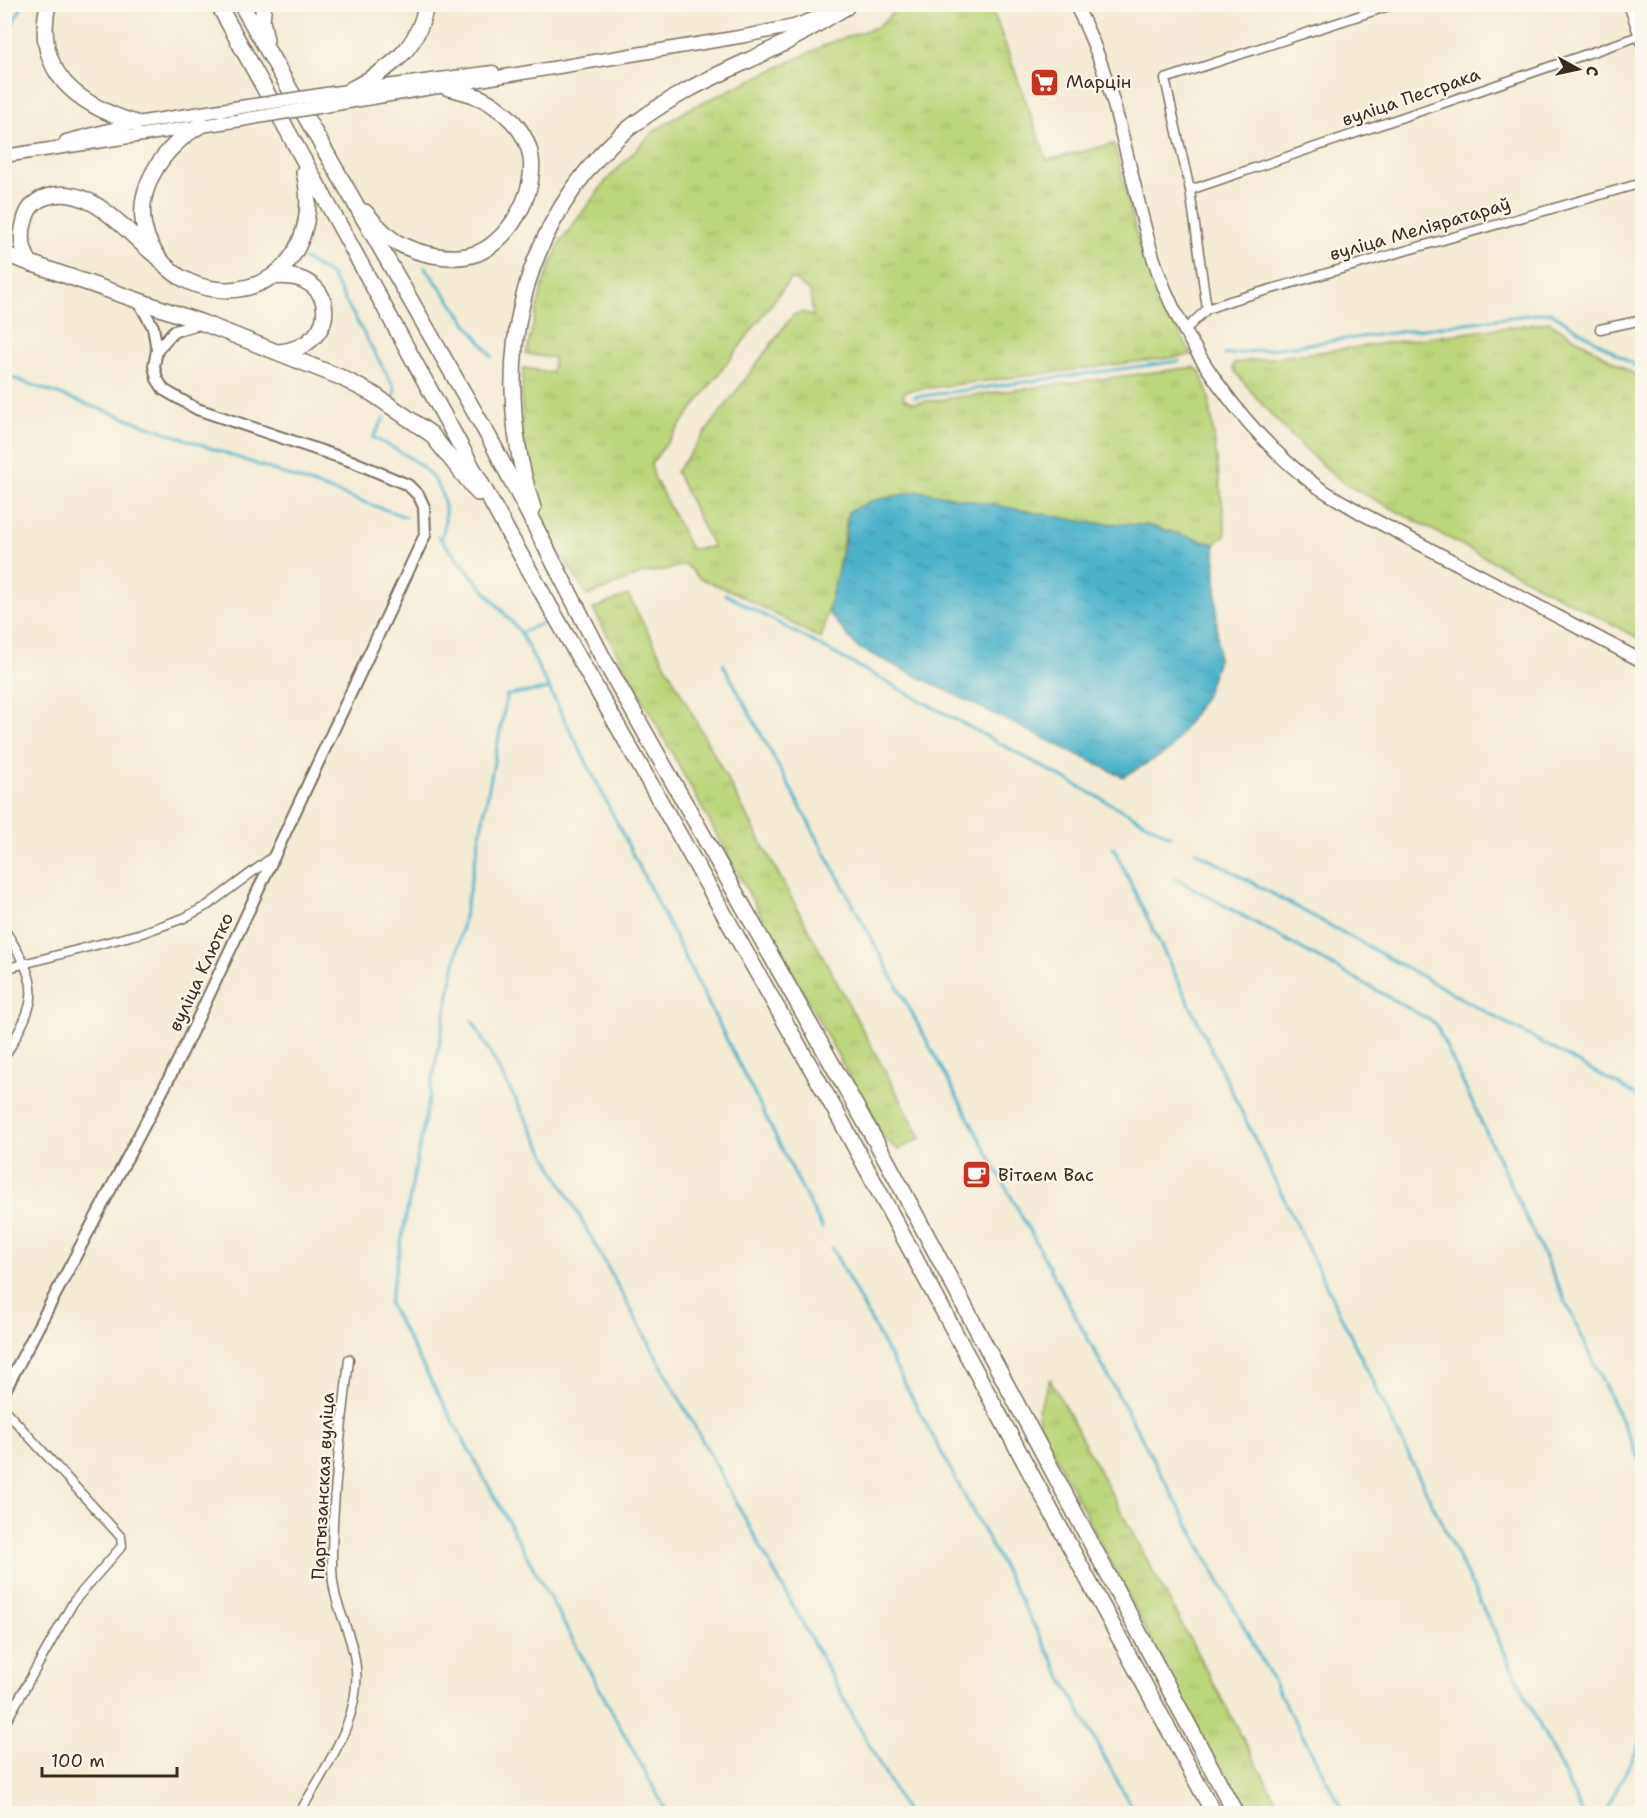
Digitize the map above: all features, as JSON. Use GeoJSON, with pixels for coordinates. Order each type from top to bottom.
{"type":"FeatureCollection","features":[{"type":"Feature","properties":{"kind":"highway"},"geometry":{"type":"LineString","coordinates":[[48,4],[45,35],[54,68],[63,82],[84,102],[104,113],[136,123]]}},
{"type":"Feature","properties":{"kind":"highway"},"geometry":{"type":"LineString","coordinates":[[241,4],[347,194],[490,440],[546,551],[632,710],[893,1174],[1236,1814]]}},
{"type":"Feature","properties":{"kind":"highway"},"geometry":{"type":"LineString","coordinates":[[264,4],[262,20],[268,52]]}},
{"type":"Feature","properties":{"kind":"highway"},"geometry":{"type":"LineString","coordinates":[[350,90],[376,77],[405,54],[417,36],[426,4]]}},
{"type":"Feature","properties":{"kind":"highway"},"geometry":{"type":"LineString","coordinates":[[810,4],[848,6]]}},
{"type":"Feature","properties":{"kind":"highway"},"geometry":{"type":"LineString","coordinates":[[219,6],[510,536],[840,1119],[1214,1814]]}},
{"type":"Feature","properties":{"kind":"highway"},"geometry":{"type":"LineString","coordinates":[[546,551],[526,489],[515,433],[511,367],[518,311],[532,263],[554,217],[586,171],[635,123],[688,88],[777,47],[848,6]]}},
{"type":"Feature","properties":{"kind":"highway"},"geometry":{"type":"LineString","coordinates":[[347,194],[387,236],[411,249],[436,255],[462,256],[476,253],[499,239],[516,218],[528,188],[531,159],[528,146],[510,119],[493,105],[477,96],[446,87]]}},
{"type":"Feature","properties":{"kind":"highway"},"geometry":{"type":"LineString","coordinates":[[159,258],[148,236],[144,220],[145,191],[152,174],[169,147],[181,136],[201,125]]}},
{"type":"Feature","properties":{"kind":"highway"},"geometry":{"type":"LineString","coordinates":[[31,264],[22,243],[22,227],[29,210],[39,199],[67,193],[95,204],[159,258],[193,283],[225,290],[250,288],[272,277],[284,267],[297,247],[309,212],[300,154]]}},
{"type":"Feature","properties":{"kind":"highway"},"geometry":{"type":"LineString","coordinates":[[4,254],[203,323],[340,377],[373,394],[430,434],[510,536]]}},
{"type":"Feature","properties":{"kind":"highway"},"geometry":{"type":"LineString","coordinates":[[272,277],[287,275],[308,281],[316,288],[325,307],[321,329],[313,340],[294,351],[279,352]]}},
{"type":"Feature","properties":{"kind":"main road"},"geometry":{"type":"LineString","coordinates":[[1076,4],[1091,33],[1103,67],[1154,258],[1185,330],[1232,401],[1290,464],[1319,488],[1361,513],[1642,662]]}},
{"type":"Feature","properties":{"kind":"main road"},"geometry":{"type":"LineString","coordinates":[[10,155],[136,123],[234,108],[446,87],[794,26],[848,6]]}},
{"type":"Feature","properties":{"kind":"main road"},"geometry":{"type":"LineString","coordinates":[[10,155],[241,120],[334,99],[350,90],[454,75],[551,67]]}},
{"type":"Feature","properties":{"kind":"street"},"geometry":{"type":"LineString","coordinates":[[1185,330],[1207,309],[1190,190],[1165,79],[1395,4]]}},
{"type":"Feature","properties":{"kind":"street"},"geometry":{"type":"LineString","coordinates":[[1628,4],[1641,35],[1642,46]]}},
{"type":"Feature","properties":{"kind":"street","name":"вуліца Пестрака"},"geometry":{"type":"LineString","coordinates":[[1190,190],[1641,35]]}},
{"type":"Feature","properties":{"kind":"street","name":"вуліца Меліяратараў"},"geometry":{"type":"LineString","coordinates":[[1207,309],[1642,183]]}},
{"type":"Feature","properties":{"kind":"street","name":"вуліца Клютко"},"geometry":{"type":"LineString","coordinates":[[4,1392],[177,1063],[424,535],[425,514],[419,496],[408,485],[386,474],[197,409],[164,390],[157,379],[154,366],[157,350],[153,327],[139,302]]}},
{"type":"Feature","properties":{"kind":"street"},"geometry":{"type":"LineString","coordinates":[[1600,328],[1642,320]]}},
{"type":"Feature","properties":{"kind":"street"},"geometry":{"type":"LineString","coordinates":[[157,350],[161,342],[174,331],[203,323]]}},
{"type":"Feature","properties":{"kind":"street"},"geometry":{"type":"LineString","coordinates":[[4,969],[142,933],[184,918],[208,905],[274,856]]}},
{"type":"Feature","properties":{"kind":"street"},"geometry":{"type":"LineString","coordinates":[[4,928],[26,964],[32,981],[29,1013],[4,1058]]}},
{"type":"Feature","properties":{"kind":"street","name":"Партызанская вуліца"},"geometry":{"type":"LineString","coordinates":[[299,1814],[333,1754],[349,1718],[357,1685],[354,1652],[334,1600],[332,1564],[349,1359]]}},
{"type":"Feature","properties":{"kind":"street"},"geometry":{"type":"LineString","coordinates":[[4,1408],[121,1537],[123,1546],[74,1601],[4,1725]]}},
{"type":"Feature","properties":{"kind":"green space"},"geometry":{"type":"Polygon","coordinates":[[[902,5],[991,5],[1047,160],[1114,144],[1139,244],[1168,312],[1192,355],[905,391],[903,398],[913,403],[1194,367],[1200,372],[1209,397],[1226,534],[1215,544],[1146,525],[848,512],[838,570],[821,639],[736,593],[699,578],[685,564],[668,570],[643,573],[587,596],[556,546],[541,515],[526,461],[522,424],[523,368],[552,373],[554,358],[526,354],[544,281],[561,241],[606,181],[653,132],[689,109],[834,41],[877,27],[902,5]],[[791,278],[651,464],[654,477],[691,549],[713,547],[676,472],[793,315],[803,312],[813,317],[810,292],[791,278]]]}},
{"type":"Feature","properties":{"kind":"green space"},"geometry":{"type":"Polygon","coordinates":[[[1549,322],[1642,379],[1642,640],[1349,486],[1286,431],[1232,368],[1234,363],[1549,322]]]}},
{"type":"Feature","properties":{"kind":"green space"},"geometry":{"type":"Polygon","coordinates":[[[628,595],[921,1138],[898,1150],[882,1136],[593,609],[628,595]]]}},
{"type":"Feature","properties":{"kind":"green space"},"geometry":{"type":"Polygon","coordinates":[[[1050,1379],[1283,1813],[1241,1813],[1039,1424],[1038,1410],[1050,1379]]]}},
{"type":"Feature","properties":{"kind":"water"},"geometry":{"type":"Polygon","coordinates":[[[919,491],[1092,523],[1146,525],[1215,544],[1218,660],[1205,697],[1169,751],[1123,777],[857,647],[828,612],[846,536],[848,512],[871,501],[919,491]]]}},
{"type":"Feature","properties":{"kind":"waterway"},"geometry":{"type":"LineString","coordinates":[[4,40],[23,4]]}},
{"type":"Feature","properties":{"kind":"waterway"},"geometry":{"type":"LineString","coordinates":[[304,259],[331,275],[395,389],[394,398]]}},
{"type":"Feature","properties":{"kind":"waterway"},"geometry":{"type":"LineString","coordinates":[[425,267],[492,357]]}},
{"type":"Feature","properties":{"kind":"waterway"},"geometry":{"type":"LineString","coordinates":[[1225,355],[1550,312],[1642,370]]}},
{"type":"Feature","properties":{"kind":"waterway"},"geometry":{"type":"LineString","coordinates":[[915,397],[1179,361]]}},
{"type":"Feature","properties":{"kind":"waterway"},"geometry":{"type":"LineString","coordinates":[[4,375],[406,517]]}},
{"type":"Feature","properties":{"kind":"waterway"},"geometry":{"type":"LineString","coordinates":[[384,418],[373,438],[419,464],[439,488],[444,503],[445,520],[441,540]]}},
{"type":"Feature","properties":{"kind":"waterway"},"geometry":{"type":"LineString","coordinates":[[438,536],[521,633],[822,1228]]}},
{"type":"Feature","properties":{"kind":"waterway"},"geometry":{"type":"LineString","coordinates":[[725,594],[1170,836]]}},
{"type":"Feature","properties":{"kind":"waterway"},"geometry":{"type":"LineString","coordinates":[[521,633],[549,620]]}},
{"type":"Feature","properties":{"kind":"waterway"},"geometry":{"type":"LineString","coordinates":[[723,664],[1345,1814]]}},
{"type":"Feature","properties":{"kind":"waterway"},"geometry":{"type":"LineString","coordinates":[[548,689],[507,695],[389,1304],[668,1814]]}},
{"type":"Feature","properties":{"kind":"waterway"},"geometry":{"type":"LineString","coordinates":[[1113,847],[1583,1814]]}},
{"type":"Feature","properties":{"kind":"waterway"},"geometry":{"type":"LineString","coordinates":[[1195,851],[1642,1098]]}},
{"type":"Feature","properties":{"kind":"waterway"},"geometry":{"type":"LineString","coordinates":[[1175,878],[1435,1023],[1642,1465]]}},
{"type":"Feature","properties":{"kind":"waterway"},"geometry":{"type":"LineString","coordinates":[[472,1020],[907,1814]]}},
{"type":"Feature","properties":{"kind":"waterway"},"geometry":{"type":"LineString","coordinates":[[832,1248],[1135,1814]]}},
{"type":"Feature","properties":{"kind":"waterway"},"geometry":{"type":"LineString","coordinates":[[1604,1814],[1642,1740]]}},
{"type":"Feature","properties":{"kind":"place","name":"Марцін"},"geometry":{"type":"Point","coordinates":[1045,82]}},
{"type":"Feature","properties":{"kind":"place","name":"Вітаем Вас"},"geometry":{"type":"Point","coordinates":[977,1175]}}]}
